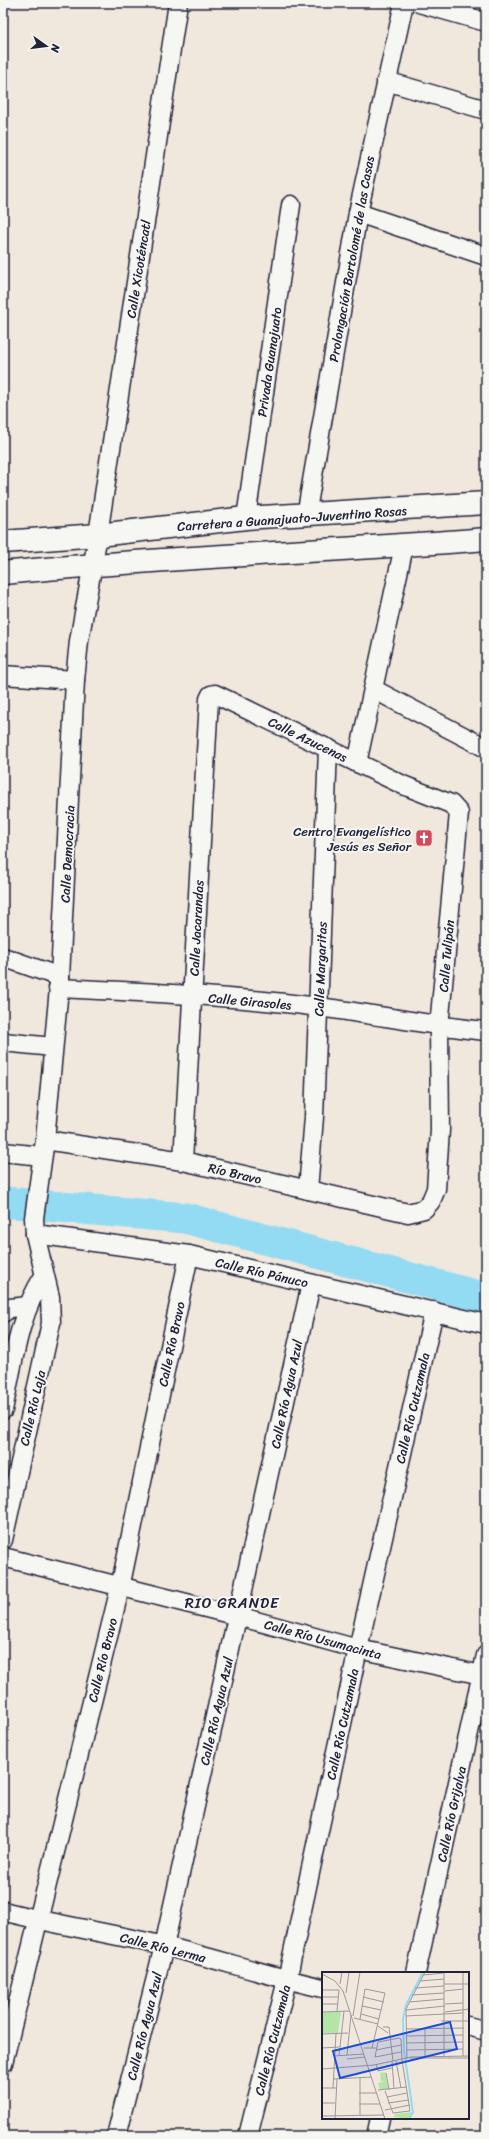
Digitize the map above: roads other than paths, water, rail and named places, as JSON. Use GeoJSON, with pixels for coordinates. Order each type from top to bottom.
{"type":"FeatureCollection","features":[{"type":"Feature","properties":{"kind":"main road","name":"Carretera a Guanajuato-Juventino Rosas"},"geometry":{"type":"LineString","coordinates":[[3,542],[98,535],[246,518],[306,516],[486,503]]}},
{"type":"Feature","properties":{"kind":"main road"},"geometry":{"type":"LineString","coordinates":[[3,573],[92,564],[404,546],[486,539]]}},
{"type":"Feature","properties":{"kind":"street","name":"Calle Xicoténcatl"},"geometry":{"type":"LineString","coordinates":[[98,535],[178,3]]}},
{"type":"Feature","properties":{"kind":"street","name":"Prolongación Bartolomé de las Casas"},"geometry":{"type":"LineString","coordinates":[[306,516],[358,213],[404,3]]}},
{"type":"Feature","properties":{"kind":"street"},"geometry":{"type":"LineString","coordinates":[[419,3],[486,22]]}},
{"type":"Feature","properties":{"kind":"street"},"geometry":{"type":"LineString","coordinates":[[386,81],[486,110]]}},
{"type":"Feature","properties":{"kind":"street","name":"Privada Guanajuato"},"geometry":{"type":"LineString","coordinates":[[246,518],[291,205]]}},
{"type":"Feature","properties":{"kind":"street"},"geometry":{"type":"LineString","coordinates":[[358,213],[486,256]]}},
{"type":"Feature","properties":{"kind":"street","name":"Calle Democracia"},"geometry":{"type":"LineString","coordinates":[[34,1226],[59,982],[75,680],[92,564],[98,535]]}},
{"type":"Feature","properties":{"kind":"street","name":"Calle Azucenas"},"geometry":{"type":"LineString","coordinates":[[211,695],[217,694],[357,763],[375,690],[404,546]]}},
{"type":"Feature","properties":{"kind":"street"},"geometry":{"type":"LineString","coordinates":[[3,675],[75,680]]}},
{"type":"Feature","properties":{"kind":"street"},"geometry":{"type":"LineString","coordinates":[[375,690],[486,748]]}},
{"type":"Feature","properties":{"kind":"street","name":"Calle Jacarandas"},"geometry":{"type":"LineString","coordinates":[[183,1162],[209,699],[211,695]]}},
{"type":"Feature","properties":{"kind":"street","name":"Calle Margaritas"},"geometry":{"type":"LineString","coordinates":[[308,1190],[314,1117],[328,748]]}},
{"type":"Feature","properties":{"kind":"street","name":"Calle Tulipán"},"geometry":{"type":"LineString","coordinates":[[357,763],[403,785],[451,804],[459,813],[439,1027],[440,1130],[436,1189],[431,1201],[424,1210]]}},
{"type":"Feature","properties":{"kind":"street","name":"Calle Girasoles"},"geometry":{"type":"LineString","coordinates":[[3,957],[59,982],[318,1007],[439,1027],[486,1031]]}},
{"type":"Feature","properties":{"kind":"street"},"geometry":{"type":"LineString","coordinates":[[3,1042],[53,1046]]}},
{"type":"Feature","properties":{"kind":"street","name":"Río Bravo"},"geometry":{"type":"LineString","coordinates":[[3,1152],[43,1148],[183,1162],[408,1213],[424,1210]]}},
{"type":"Feature","properties":{"kind":"street","name":"Calle Río Pánuco"},"geometry":{"type":"LineString","coordinates":[[34,1226],[189,1255],[486,1324]]}},
{"type":"Feature","properties":{"kind":"street","name":"Calle Río Laja"},"geometry":{"type":"LineString","coordinates":[[3,1540],[51,1323],[50,1297],[44,1276],[34,1226]]}},
{"type":"Feature","properties":{"kind":"street","name":"Calle Río Bravo"},"geometry":{"type":"LineString","coordinates":[[3,2063],[120,1588],[189,1255]]}},
{"type":"Feature","properties":{"kind":"street"},"geometry":{"type":"LineString","coordinates":[[3,1410],[28,1306],[34,1291],[44,1276]]}},
{"type":"Feature","properties":{"kind":"street","name":"Calle Río Agua Azul"},"geometry":{"type":"LineString","coordinates":[[116,2136],[164,1946],[311,1284]]}},
{"type":"Feature","properties":{"kind":"street"},"geometry":{"type":"LineString","coordinates":[[3,1313],[10,1308],[28,1306]]}},
{"type":"Feature","properties":{"kind":"street","name":"Calle Río Cutzamala"},"geometry":{"type":"LineString","coordinates":[[248,2136],[287,1980],[358,1649],[434,1311]]}},
{"type":"Feature","properties":{"kind":"street","name":"Calle Río Usumacinta"},"geometry":{"type":"LineString","coordinates":[[3,1557],[120,1588],[238,1616],[358,1649],[482,1675]]}},
{"type":"Feature","properties":{"kind":"street","name":"Calle Río Grijalva"},"geometry":{"type":"LineString","coordinates":[[416,1972],[486,1655]]}},
{"type":"Feature","properties":{"kind":"street","name":"Calle Río Lerma"},"geometry":{"type":"LineString","coordinates":[[3,1911],[38,1920],[164,1946],[287,1980],[322,1988]]}},
{"type":"Feature","properties":{"kind":"street"},"geometry":{"type":"LineString","coordinates":[[469,2026],[486,2031]]}},
{"type":"Feature","properties":{"kind":"street"},"geometry":{"type":"LineString","coordinates":[[376,2136],[380,2119]]}},
{"type":"Feature","properties":{"kind":"waterway"},"geometry":{"type":"LineString","coordinates":[[3,1202],[185,1218],[486,1298]]}},
{"type":"Feature","properties":{"kind":"place","name":"Centro Evangelístico Jesús es Señor"},"geometry":{"type":"Point","coordinates":[424,838]}},
{"type":"Feature","properties":{"kind":"district","name":"RIO GRANDE"},"geometry":{"type":"Point","coordinates":[232,1603]}}]}
